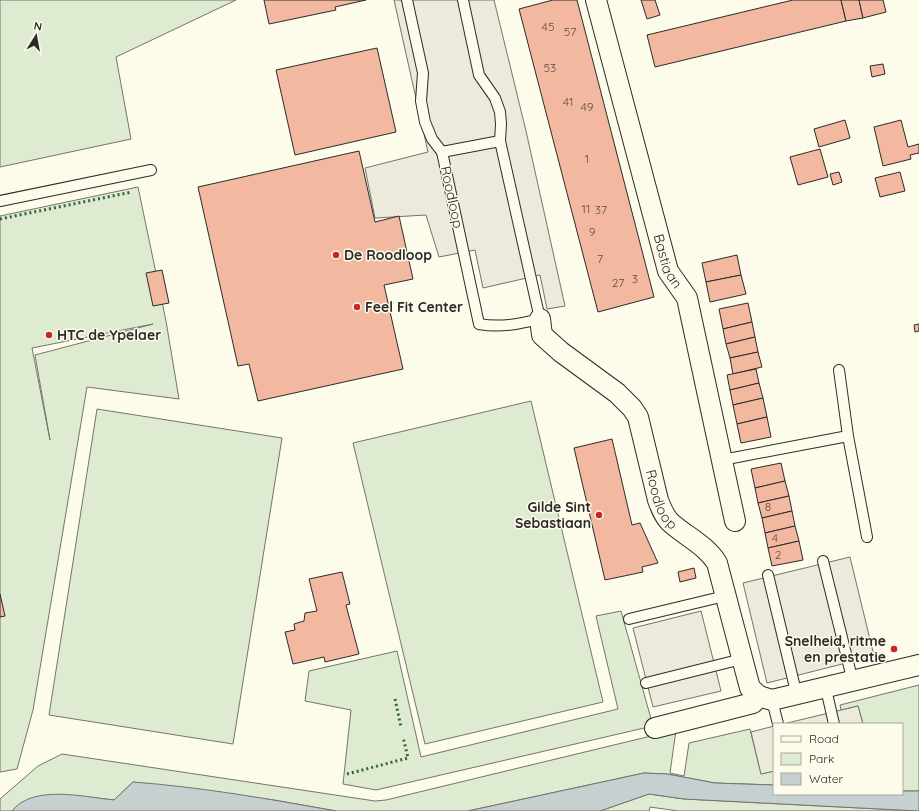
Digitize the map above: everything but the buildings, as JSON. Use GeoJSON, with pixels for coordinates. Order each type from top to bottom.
{"type":"FeatureCollection","features":[{"type":"Feature","properties":{"kind":"street","name":"Bastiaan"},"geometry":{"type":"LineString","coordinates":[[596,0],[668,271],[687,298],[735,521]]}},
{"type":"Feature","properties":{"kind":"street","name":"Roodloop"},"geometry":{"type":"LineString","coordinates":[[540,319],[542,336],[561,352],[617,393],[632,408],[638,417],[658,500],[662,510],[669,521],[712,555],[721,573],[750,688],[766,698]]}},
{"type":"Feature","properties":{"kind":"street"},"geometry":{"type":"LineString","coordinates":[[654,728],[753,703],[766,698],[797,696],[919,665]]}},
{"type":"Feature","properties":{"kind":"lane"},"geometry":{"type":"LineString","coordinates":[[407,0],[423,73],[421,102],[425,122],[432,139],[442,152]]}},
{"type":"Feature","properties":{"kind":"lane"},"geometry":{"type":"LineString","coordinates":[[462,0],[479,75],[495,98],[500,112],[500,140]]}},
{"type":"Feature","properties":{"kind":"lane","name":"Roodloop"},"geometry":{"type":"LineString","coordinates":[[500,140],[540,319],[515,326],[492,326],[479,324],[442,152],[500,140]]}},
{"type":"Feature","properties":{"kind":"lane"},"geometry":{"type":"LineString","coordinates":[[0,201],[151,170]]}},
{"type":"Feature","properties":{"kind":"lane"},"geometry":{"type":"LineString","coordinates":[[839,370],[848,436],[867,537]]}},
{"type":"Feature","properties":{"kind":"lane"},"geometry":{"type":"LineString","coordinates":[[722,460],[848,436]]}},
{"type":"Feature","properties":{"kind":"lane"},"geometry":{"type":"LineString","coordinates":[[823,561],[853,682]]}},
{"type":"Feature","properties":{"kind":"lane"},"geometry":{"type":"LineString","coordinates":[[768,575],[797,696]]}},
{"type":"Feature","properties":{"kind":"lane"},"geometry":{"type":"LineString","coordinates":[[629,619],[726,596]]}},
{"type":"Feature","properties":{"kind":"lane"},"geometry":{"type":"LineString","coordinates":[[646,683],[742,659]]}},
{"type":"Feature","properties":{"kind":"lane"},"geometry":{"type":"LineString","coordinates":[[826,688],[834,723]]}},
{"type":"Feature","properties":{"kind":"lane"},"geometry":{"type":"LineString","coordinates":[[766,698],[778,723]]}},
{"type":"Feature","properties":{"kind":"green space"},"geometry":{"type":"Polygon","coordinates":[[[0,0],[236,0],[116,57],[131,139],[0,167],[0,0]]]}},
{"type":"Feature","properties":{"kind":"green space"},"geometry":{"type":"Polygon","coordinates":[[[138,187],[166,321],[179,399],[87,387],[33,710],[17,769],[0,772],[0,216],[138,187]],[[153,324],[32,348],[50,440],[35,355],[153,324]]]}},
{"type":"Feature","properties":{"kind":"green space"},"geometry":{"type":"Polygon","coordinates":[[[531,401],[603,702],[425,744],[353,443],[531,401]]]}},
{"type":"Feature","properties":{"kind":"green space"},"geometry":{"type":"Polygon","coordinates":[[[97,409],[282,438],[233,744],[49,715],[97,409]]]}},
{"type":"Feature","properties":{"kind":"green space"},"geometry":{"type":"Polygon","coordinates":[[[621,611],[653,726],[376,790],[343,784],[351,710],[305,701],[309,671],[397,651],[421,757],[618,709],[596,616],[621,611]]]}},
{"type":"Feature","properties":{"kind":"green space"},"geometry":{"type":"Polygon","coordinates":[[[919,685],[919,791],[903,791],[903,723],[863,723],[858,706],[841,710],[840,705],[919,685]]]}},
{"type":"Feature","properties":{"kind":"green space"},"geometry":{"type":"Polygon","coordinates":[[[750,729],[761,774],[773,771],[773,785],[715,783],[667,774],[644,773],[468,811],[336,811],[274,800],[133,782],[114,800],[60,795],[46,796],[32,799],[21,804],[12,811],[0,811],[0,799],[38,766],[62,754],[375,801],[386,800],[676,730],[670,773],[684,776],[689,743],[750,729]]]}},
{"type":"Feature","properties":{"kind":"green space"},"geometry":{"type":"Polygon","coordinates":[[[649,794],[684,799],[919,811],[678,811],[650,807],[649,811],[600,811],[649,794]]]}},
{"type":"Feature","properties":{"kind":"shaded area"},"geometry":{"type":"Polygon","coordinates":[[[394,0],[494,0],[526,131],[565,306],[547,309],[540,275],[483,288],[475,250],[439,257],[426,215],[375,218],[365,168],[428,152],[394,0]]]}},
{"type":"Feature","properties":{"kind":"shaded area"},"geometry":{"type":"Polygon","coordinates":[[[850,557],[874,656],[767,683],[743,583],[850,557]]]}},
{"type":"Feature","properties":{"kind":"shaded area"},"geometry":{"type":"Polygon","coordinates":[[[701,611],[721,691],[653,707],[633,628],[701,611]]]}},
{"type":"Feature","properties":{"kind":"shaded area"},"geometry":{"type":"Polygon","coordinates":[[[858,706],[863,723],[787,723],[858,706]]]}},
{"type":"Feature","properties":{"kind":"shaded area"},"geometry":{"type":"Polygon","coordinates":[[[773,726],[773,771],[761,774],[751,732],[773,726]]]}},
{"type":"Feature","properties":{"kind":"water"},"geometry":{"type":"Polygon","coordinates":[[[644,773],[667,774],[715,783],[773,785],[773,795],[903,795],[903,791],[919,791],[919,811],[684,799],[649,794],[600,811],[468,811],[644,773]]]}},
{"type":"Feature","properties":{"kind":"water"},"geometry":{"type":"Polygon","coordinates":[[[133,782],[209,790],[336,811],[12,811],[21,803],[33,797],[46,795],[74,795],[114,800],[133,782]]]}},
{"type":"Feature","properties":{"kind":"hedge"},"geometry":{"type":"LineString","coordinates":[[0,219],[132,192]]}},
{"type":"Feature","properties":{"kind":"hedge"},"geometry":{"type":"LineString","coordinates":[[395,699],[401,727]]}},
{"type":"Feature","properties":{"kind":"hedge"},"geometry":{"type":"LineString","coordinates":[[347,774],[408,758],[403,737]]}},
{"type":"Feature","properties":{"kind":"place","name":"De Roodloop"},"geometry":{"type":"Point","coordinates":[336,255]}},
{"type":"Feature","properties":{"kind":"place","name":"Feel Fit Center"},"geometry":{"type":"Point","coordinates":[357,307]}},
{"type":"Feature","properties":{"kind":"place","name":"HTC de Ypelaer"},"geometry":{"type":"Point","coordinates":[49,335]}},
{"type":"Feature","properties":{"kind":"place","name":"Gilde Sint Sebastiaan"},"geometry":{"type":"Point","coordinates":[599,515]}},
{"type":"Feature","properties":{"kind":"place","name":"Snelheid, ritme en prestatie"},"geometry":{"type":"Point","coordinates":[894,649]}}]}
